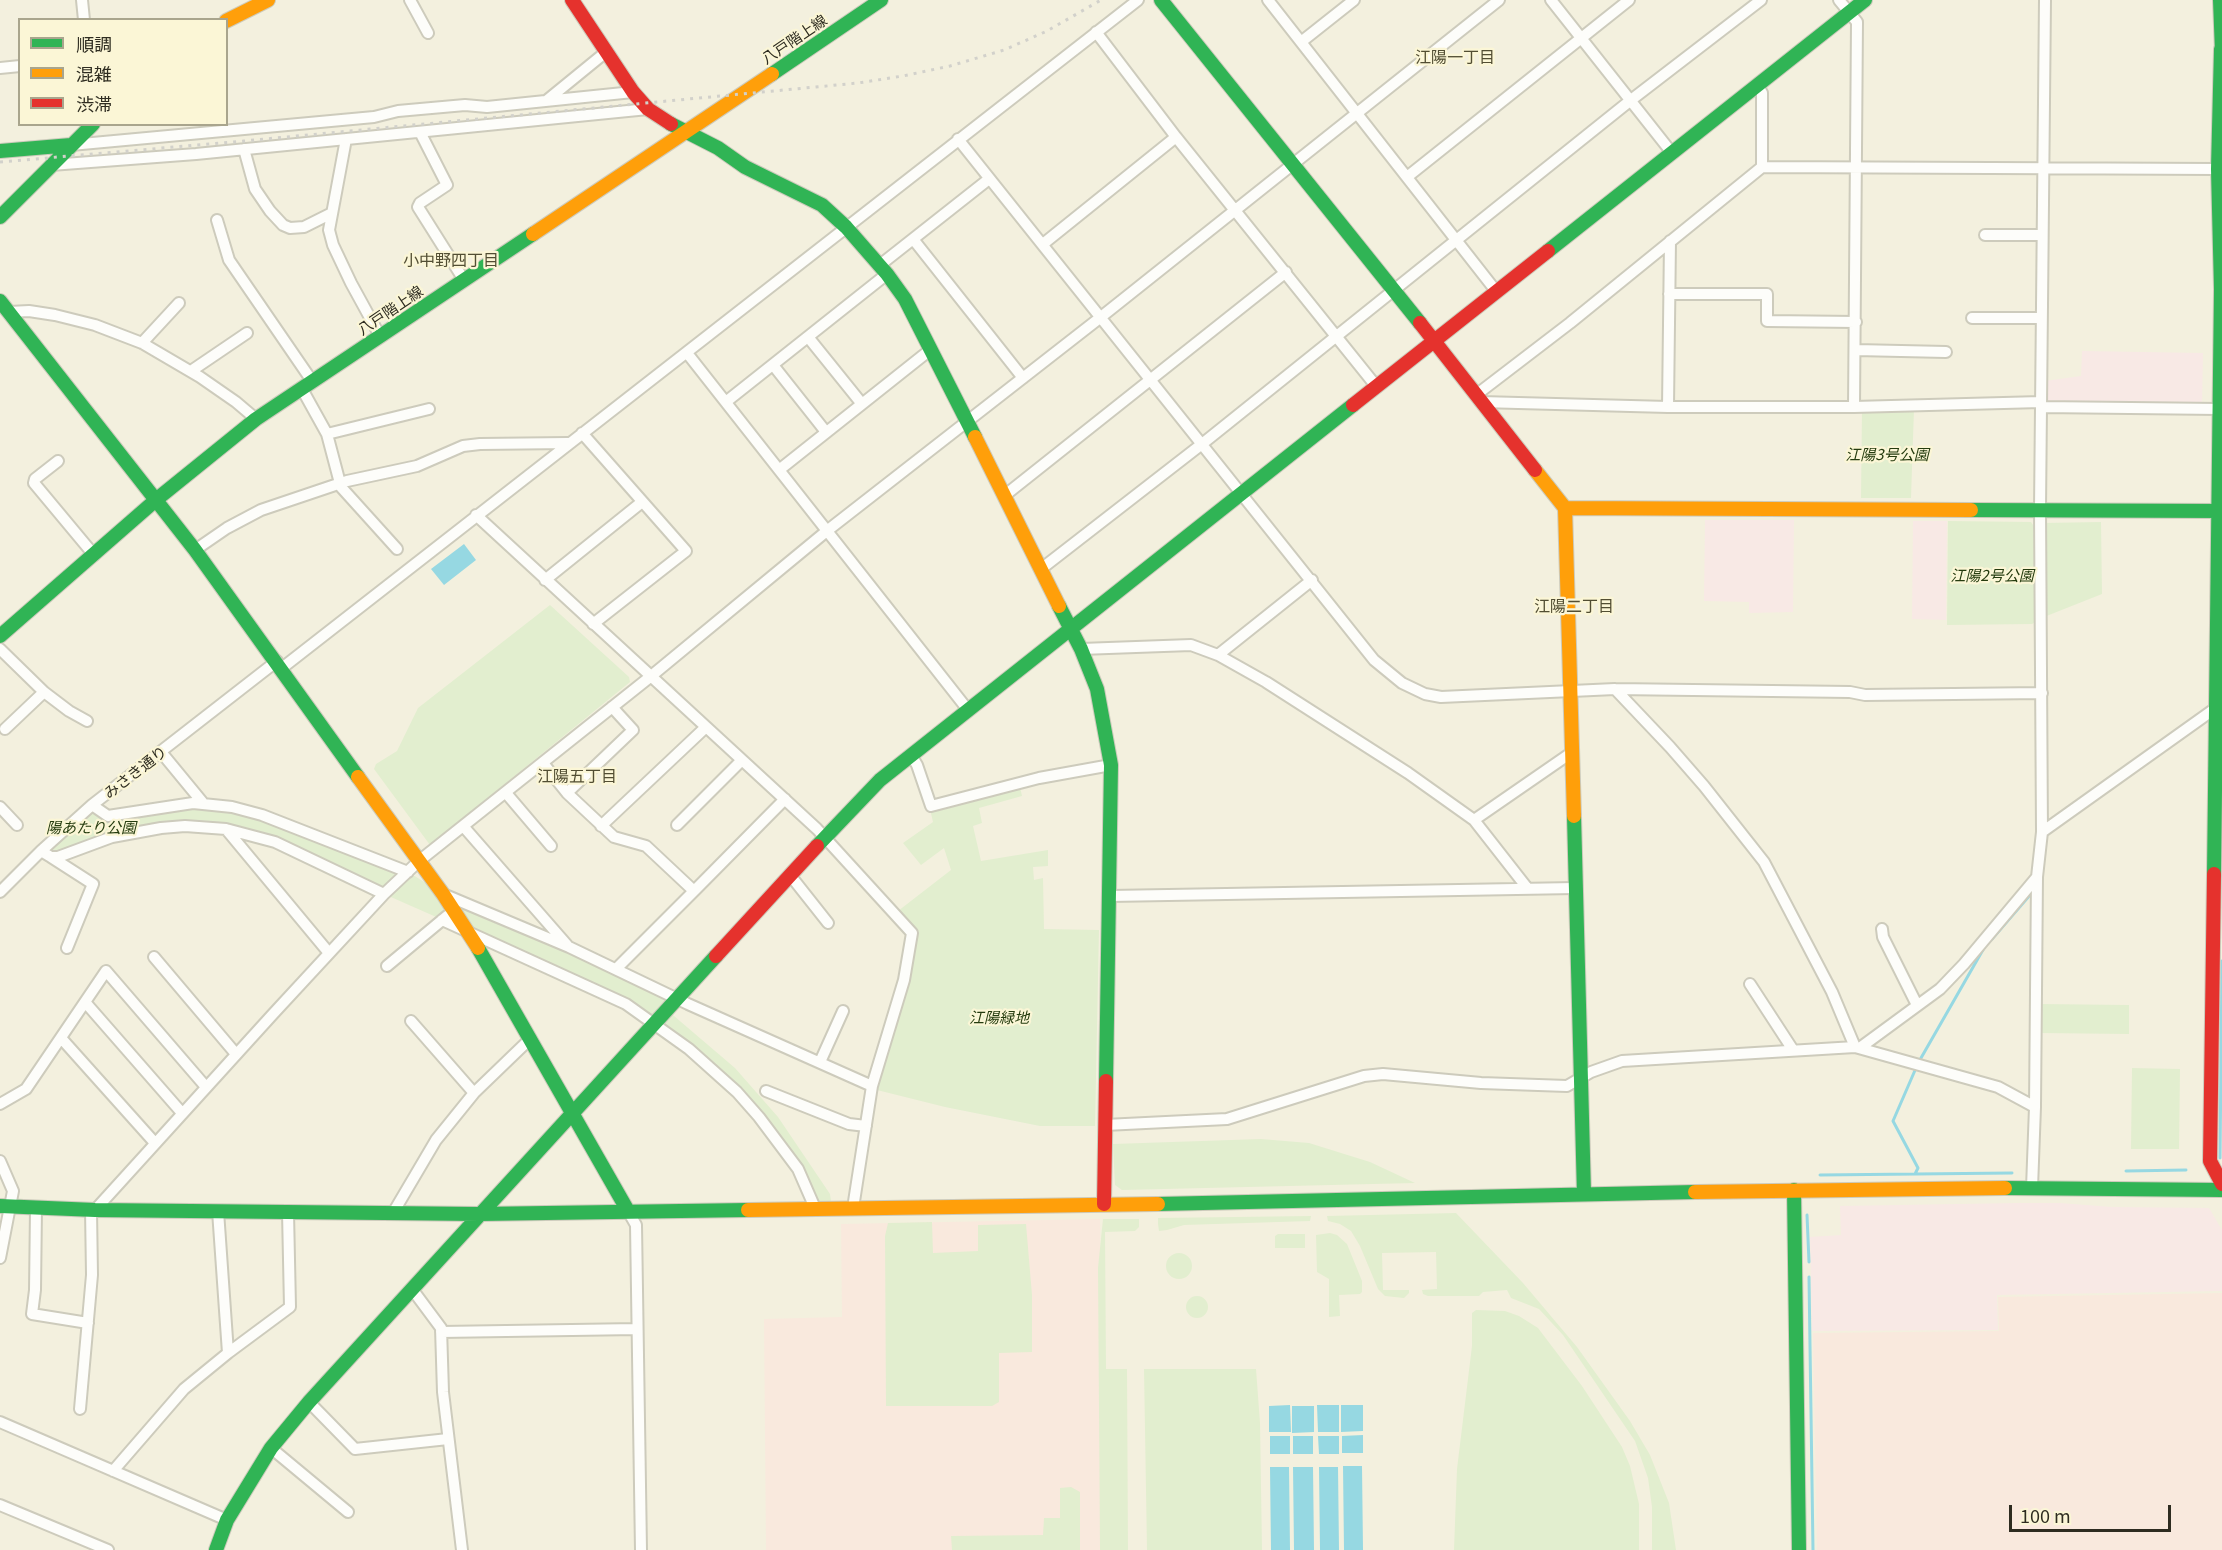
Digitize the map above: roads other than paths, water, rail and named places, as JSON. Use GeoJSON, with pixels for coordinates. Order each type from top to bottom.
{"type":"FeatureCollection","features":[{"type":"Feature","properties":{"kind":"main road"},"geometry":{"type":"LineString","coordinates":[[572,0],[633,92],[648,109],[666,122],[688,131],[745,167],[794,189],[822,206],[846,227],[883,269],[904,299],[1082,649],[1097,689],[1111,765],[1104,1204]]}},
{"type":"Feature","properties":{"kind":"main road","name":"八戸階上線"},"geometry":{"type":"LineString","coordinates":[[0,636],[157,499],[256,419],[881,0]]}},
{"type":"Feature","properties":{"kind":"main road"},"geometry":{"type":"LineString","coordinates":[[1161,0],[1565,508],[1584,1194]]}},
{"type":"Feature","properties":{"kind":"main road"},"geometry":{"type":"LineString","coordinates":[[216,1550],[227,1520],[270,1448],[309,1402],[790,875],[880,780],[1865,0]]}},
{"type":"Feature","properties":{"kind":"main road"},"geometry":{"type":"LineString","coordinates":[[2220,0],[2218,201],[2221,290],[2218,706],[2210,1161],[2222,1184]]}},
{"type":"Feature","properties":{"kind":"main road"},"geometry":{"type":"LineString","coordinates":[[228,20],[262,1]]}},
{"type":"Feature","properties":{"kind":"main road"},"geometry":{"type":"LineString","coordinates":[[0,217],[91,126]]}},
{"type":"Feature","properties":{"kind":"main road"},"geometry":{"type":"LineString","coordinates":[[0,152],[71,146]]}},
{"type":"Feature","properties":{"kind":"main road"},"geometry":{"type":"LineString","coordinates":[[4,307],[157,499],[444,894],[468,931],[628,1211]]}},
{"type":"Feature","properties":{"kind":"main road"},"geometry":{"type":"LineString","coordinates":[[1565,508],[2219,511]]}},
{"type":"Feature","properties":{"kind":"main road"},"geometry":{"type":"LineString","coordinates":[[5,1207],[479,1214],[1794,1190],[2032,1188],[2222,1190]]}},
{"type":"Feature","properties":{"kind":"main road"},"geometry":{"type":"LineString","coordinates":[[1794,1190],[1799,1550]]}},
{"type":"Feature","properties":{"kind":"street"},"geometry":{"type":"LineString","coordinates":[[82,0],[84,18]]}},
{"type":"Feature","properties":{"kind":"street"},"geometry":{"type":"LineString","coordinates":[[410,0],[428,33]]}},
{"type":"Feature","properties":{"kind":"street","name":"みさき通り"},"geometry":{"type":"LineString","coordinates":[[2,887],[46,854],[92,805],[476,515],[1138,0]]}},
{"type":"Feature","properties":{"kind":"street"},"geometry":{"type":"LineString","coordinates":[[1268,0],[1496,291]]}},
{"type":"Feature","properties":{"kind":"street"},"geometry":{"type":"LineString","coordinates":[[1301,42],[1354,0]]}},
{"type":"Feature","properties":{"kind":"street"},"geometry":{"type":"LineString","coordinates":[[80,1409],[92,1275],[93,1210],[384,894],[419,861],[650,677],[828,530],[1101,317],[1499,0]]}},
{"type":"Feature","properties":{"kind":"street"},"geometry":{"type":"LineString","coordinates":[[1551,0],[1672,153]]}},
{"type":"Feature","properties":{"kind":"street"},"geometry":{"type":"LineString","coordinates":[[1407,177],[1629,0]]}},
{"type":"Feature","properties":{"kind":"street"},"geometry":{"type":"LineString","coordinates":[[1041,569],[1202,444],[1631,100],[1761,0]]}},
{"type":"Feature","properties":{"kind":"street"},"geometry":{"type":"LineString","coordinates":[[1839,0],[1857,22],[1854,407]]}},
{"type":"Feature","properties":{"kind":"street"},"geometry":{"type":"LineString","coordinates":[[2032,1188],[2037,877],[2042,832],[2040,509],[2045,0]]}},
{"type":"Feature","properties":{"kind":"street"},"geometry":{"type":"LineString","coordinates":[[1096,32],[1176,137],[1376,386]]}},
{"type":"Feature","properties":{"kind":"street"},"geometry":{"type":"LineString","coordinates":[[546,101],[606,52]]}},
{"type":"Feature","properties":{"kind":"street"},"geometry":{"type":"LineString","coordinates":[[0,68],[18,66]]}},
{"type":"Feature","properties":{"kind":"street"},"geometry":{"type":"LineString","coordinates":[[1757,85],[1762,93],[1762,167]]}},
{"type":"Feature","properties":{"kind":"street"},"geometry":{"type":"LineString","coordinates":[[71,146],[374,117],[398,111],[465,105],[488,106],[633,92]]}},
{"type":"Feature","properties":{"kind":"street"},"geometry":{"type":"LineString","coordinates":[[51,165],[244,149],[648,109]]}},
{"type":"Feature","properties":{"kind":"street"},"geometry":{"type":"LineString","coordinates":[[420,132],[447,185],[420,203],[418,207],[464,280]]}},
{"type":"Feature","properties":{"kind":"street"},"geometry":{"type":"LineString","coordinates":[[1043,244],[1176,137]]}},
{"type":"Feature","properties":{"kind":"street"},"geometry":{"type":"LineString","coordinates":[[346,139],[329,230],[333,245],[380,336]]}},
{"type":"Feature","properties":{"kind":"street"},"geometry":{"type":"LineString","coordinates":[[958,139],[1374,660],[1402,684],[1441,697],[1615,689],[1850,692],[1865,695],[2042,693]]}},
{"type":"Feature","properties":{"kind":"street"},"geometry":{"type":"LineString","coordinates":[[244,149],[255,189],[270,212],[283,225],[290,228],[304,227],[332,213]]}},
{"type":"Feature","properties":{"kind":"street"},"geometry":{"type":"LineString","coordinates":[[1479,398],[1762,167],[2042,170],[2220,176]]}},
{"type":"Feature","properties":{"kind":"street"},"geometry":{"type":"LineString","coordinates":[[727,401],[808,337],[913,239],[989,178]]}},
{"type":"Feature","properties":{"kind":"street"},"geometry":{"type":"LineString","coordinates":[[217,219],[230,260],[307,385],[327,434],[340,483],[397,549]]}},
{"type":"Feature","properties":{"kind":"street"},"geometry":{"type":"LineString","coordinates":[[1985,235],[2042,236]]}},
{"type":"Feature","properties":{"kind":"street"},"geometry":{"type":"LineString","coordinates":[[913,239],[1023,378]]}},
{"type":"Feature","properties":{"kind":"street"},"geometry":{"type":"LineString","coordinates":[[1668,406],[1671,241]]}},
{"type":"Feature","properties":{"kind":"street"},"geometry":{"type":"LineString","coordinates":[[1004,495],[1286,272]]}},
{"type":"Feature","properties":{"kind":"street"},"geometry":{"type":"LineString","coordinates":[[1669,294],[1767,294],[1767,321],[1856,322]]}},
{"type":"Feature","properties":{"kind":"street"},"geometry":{"type":"LineString","coordinates":[[142,343],[179,303]]}},
{"type":"Feature","properties":{"kind":"street"},"geometry":{"type":"LineString","coordinates":[[4,307],[55,315],[95,325],[142,343],[191,371],[256,419]]}},
{"type":"Feature","properties":{"kind":"street"},"geometry":{"type":"LineString","coordinates":[[1972,318],[2041,318]]}},
{"type":"Feature","properties":{"kind":"street"},"geometry":{"type":"LineString","coordinates":[[191,371],[247,333]]}},
{"type":"Feature","properties":{"kind":"street"},"geometry":{"type":"LineString","coordinates":[[808,337],[862,404]]}},
{"type":"Feature","properties":{"kind":"street"},"geometry":{"type":"LineString","coordinates":[[779,470],[930,350]]}},
{"type":"Feature","properties":{"kind":"street"},"geometry":{"type":"LineString","coordinates":[[1856,350],[1946,352]]}},
{"type":"Feature","properties":{"kind":"street"},"geometry":{"type":"LineString","coordinates":[[687,352],[968,710]]}},
{"type":"Feature","properties":{"kind":"street"},"geometry":{"type":"LineString","coordinates":[[773,365],[826,432]]}},
{"type":"Feature","properties":{"kind":"street"},"geometry":{"type":"LineString","coordinates":[[1479,398],[1668,406],[2041,405],[2219,409]]}},
{"type":"Feature","properties":{"kind":"street"},"geometry":{"type":"LineString","coordinates":[[327,434],[429,409]]}},
{"type":"Feature","properties":{"kind":"street"},"geometry":{"type":"LineString","coordinates":[[582,433],[686,551],[593,624]]}},
{"type":"Feature","properties":{"kind":"street"},"geometry":{"type":"LineString","coordinates":[[195,550],[227,528],[261,510],[340,483],[417,466],[463,446],[568,443]]}},
{"type":"Feature","properties":{"kind":"street"},"geometry":{"type":"LineString","coordinates":[[58,460],[35,479],[34,483],[94,555]]}},
{"type":"Feature","properties":{"kind":"street"},"geometry":{"type":"LineString","coordinates":[[545,580],[642,502]]}},
{"type":"Feature","properties":{"kind":"street"},"geometry":{"type":"LineString","coordinates":[[476,515],[825,837],[912,933],[904,980],[873,1086],[853,1208]]}},
{"type":"Feature","properties":{"kind":"street"},"geometry":{"type":"LineString","coordinates":[[1218,656],[1312,580]]}},
{"type":"Feature","properties":{"kind":"street"},"geometry":{"type":"LineString","coordinates":[[1082,649],[1191,645],[1218,656],[1266,682],[1408,773],[1474,820],[1528,889]]}},
{"type":"Feature","properties":{"kind":"street"},"geometry":{"type":"LineString","coordinates":[[0,649],[44,692],[87,721]]}},
{"type":"Feature","properties":{"kind":"street"},"geometry":{"type":"LineString","coordinates":[[1615,689],[1697,778],[1764,862],[1858,1047]]}},
{"type":"Feature","properties":{"kind":"street"},"geometry":{"type":"LineString","coordinates":[[5,729],[44,692]]}},
{"type":"Feature","properties":{"kind":"street"},"geometry":{"type":"LineString","coordinates":[[2042,832],[2218,706]]}},
{"type":"Feature","properties":{"kind":"street"},"geometry":{"type":"LineString","coordinates":[[567,793],[633,730],[612,707]]}},
{"type":"Feature","properties":{"kind":"street"},"geometry":{"type":"LineString","coordinates":[[601,826],[706,727]]}},
{"type":"Feature","properties":{"kind":"street"},"geometry":{"type":"LineString","coordinates":[[161,753],[203,803]]}},
{"type":"Feature","properties":{"kind":"street"},"geometry":{"type":"LineString","coordinates":[[1474,820],[1571,753]]}},
{"type":"Feature","properties":{"kind":"street"},"geometry":{"type":"LineString","coordinates":[[911,755],[917,765],[931,806],[1039,778],[1111,765]]}},
{"type":"Feature","properties":{"kind":"street"},"geometry":{"type":"LineString","coordinates":[[677,825],[742,760]]}},
{"type":"Feature","properties":{"kind":"street"},"geometry":{"type":"LineString","coordinates":[[543,763],[567,793],[601,826],[614,837],[646,846],[694,891]]}},
{"type":"Feature","properties":{"kind":"street"},"geometry":{"type":"LineString","coordinates":[[506,793],[550,846]]}},
{"type":"Feature","properties":{"kind":"street"},"geometry":{"type":"LineString","coordinates":[[616,969],[785,799]]}},
{"type":"Feature","properties":{"kind":"street"},"geometry":{"type":"LineString","coordinates":[[92,805],[108,816],[168,805],[203,803],[232,807],[262,815],[408,872]]}},
{"type":"Feature","properties":{"kind":"street"},"geometry":{"type":"LineString","coordinates":[[0,807],[17,825]]}},
{"type":"Feature","properties":{"kind":"street"},"geometry":{"type":"LineString","coordinates":[[46,854],[58,857],[112,837],[161,828],[185,826],[226,829],[275,842],[384,894]]}},
{"type":"Feature","properties":{"kind":"street"},"geometry":{"type":"LineString","coordinates":[[463,826],[569,947]]}},
{"type":"Feature","properties":{"kind":"street"},"geometry":{"type":"LineString","coordinates":[[226,829],[329,953]]}},
{"type":"Feature","properties":{"kind":"street"},"geometry":{"type":"LineString","coordinates":[[46,854],[93,884],[67,948]]}},
{"type":"Feature","properties":{"kind":"street"},"geometry":{"type":"LineString","coordinates":[[790,875],[828,923]]}},
{"type":"Feature","properties":{"kind":"street"},"geometry":{"type":"LineString","coordinates":[[1858,1047],[1940,989],[2037,877]]}},
{"type":"Feature","properties":{"kind":"street"},"geometry":{"type":"LineString","coordinates":[[1110,896],[1575,888]]}},
{"type":"Feature","properties":{"kind":"street"},"geometry":{"type":"LineString","coordinates":[[444,894],[569,947],[677,999],[873,1086]]}},
{"type":"Feature","properties":{"kind":"street"},"geometry":{"type":"LineString","coordinates":[[387,966],[454,910]]}},
{"type":"Feature","properties":{"kind":"street"},"geometry":{"type":"LineString","coordinates":[[442,920],[626,1004],[689,1049],[737,1092],[798,1169],[815,1208]]}},
{"type":"Feature","properties":{"kind":"street"},"geometry":{"type":"LineString","coordinates":[[1882,929],[1882,936],[1917,1005]]}},
{"type":"Feature","properties":{"kind":"street"},"geometry":{"type":"LineString","coordinates":[[154,957],[236,1054]]}},
{"type":"Feature","properties":{"kind":"street"},"geometry":{"type":"LineString","coordinates":[[0,1104],[26,1089],[106,971],[206,1087]]}},
{"type":"Feature","properties":{"kind":"street"},"geometry":{"type":"LineString","coordinates":[[1750,984],[1793,1050]]}},
{"type":"Feature","properties":{"kind":"street"},"geometry":{"type":"LineString","coordinates":[[85,1002],[182,1113]]}},
{"type":"Feature","properties":{"kind":"street"},"geometry":{"type":"LineString","coordinates":[[820,1062],[843,1011]]}},
{"type":"Feature","properties":{"kind":"street"},"geometry":{"type":"LineString","coordinates":[[411,1021],[474,1094]]}},
{"type":"Feature","properties":{"kind":"street"},"geometry":{"type":"LineString","coordinates":[[61,1038],[155,1143]]}},
{"type":"Feature","properties":{"kind":"street"},"geometry":{"type":"LineString","coordinates":[[393,1212],[436,1140],[474,1094],[530,1039]]}},
{"type":"Feature","properties":{"kind":"street"},"geometry":{"type":"LineString","coordinates":[[1105,1125],[1227,1119],[1373,1075],[1481,1083],[1567,1086],[1591,1072],[1622,1061],[1858,1047],[1998,1088],[2035,1107]]}},
{"type":"Feature","properties":{"kind":"street"},"geometry":{"type":"LineString","coordinates":[[766,1091],[849,1124],[866,1125]]}},
{"type":"Feature","properties":{"kind":"street"},"geometry":{"type":"LineString","coordinates":[[0,1161],[13,1191],[5,1207],[0,1258]]}},
{"type":"Feature","properties":{"kind":"street"},"geometry":{"type":"LineString","coordinates":[[36,1209],[35,1290],[32,1314],[88,1323]]}},
{"type":"Feature","properties":{"kind":"street"},"geometry":{"type":"LineString","coordinates":[[218,1211],[228,1353]]}},
{"type":"Feature","properties":{"kind":"street"},"geometry":{"type":"LineString","coordinates":[[628,1211],[636,1225],[641,1550]]}},
{"type":"Feature","properties":{"kind":"street"},"geometry":{"type":"LineString","coordinates":[[113,1471],[184,1389],[290,1307],[288,1212]]}},
{"type":"Feature","properties":{"kind":"street"},"geometry":{"type":"LineString","coordinates":[[412,1289],[441,1328],[443,1392],[462,1550]]}},
{"type":"Feature","properties":{"kind":"street"},"geometry":{"type":"LineString","coordinates":[[441,1332],[637,1329]]}},
{"type":"Feature","properties":{"kind":"street"},"geometry":{"type":"LineString","coordinates":[[309,1402],[355,1449],[448,1439]]}},
{"type":"Feature","properties":{"kind":"street"},"geometry":{"type":"LineString","coordinates":[[0,1422],[227,1520]]}},
{"type":"Feature","properties":{"kind":"street"},"geometry":{"type":"LineString","coordinates":[[270,1448],[348,1512]]}},
{"type":"Feature","properties":{"kind":"street"},"geometry":{"type":"LineString","coordinates":[[0,1505],[108,1550]]}},
{"type":"Feature","properties":{"kind":"water"},"geometry":{"type":"Polygon","coordinates":[[[464,544],[476,560],[444,585],[431,569],[464,544]]]}},
{"type":"Feature","properties":{"kind":"water"},"geometry":{"type":"Polygon","coordinates":[[[1290,1405],[1291,1432],[1269,1432],[1269,1406],[1290,1405]]]}},
{"type":"Feature","properties":{"kind":"water"},"geometry":{"type":"Polygon","coordinates":[[[1317,1405],[1339,1405],[1339,1432],[1318,1432],[1317,1405]]]}},
{"type":"Feature","properties":{"kind":"water"},"geometry":{"type":"Polygon","coordinates":[[[1341,1405],[1363,1405],[1363,1431],[1341,1432],[1341,1405]]]}},
{"type":"Feature","properties":{"kind":"water"},"geometry":{"type":"Polygon","coordinates":[[[1292,1406],[1314,1406],[1314,1432],[1292,1433],[1292,1406]]]}},
{"type":"Feature","properties":{"kind":"water"},"geometry":{"type":"Polygon","coordinates":[[[1363,1435],[1363,1453],[1342,1453],[1342,1436],[1363,1435]]]}},
{"type":"Feature","properties":{"kind":"water"},"geometry":{"type":"Polygon","coordinates":[[[1270,1436],[1290,1436],[1290,1454],[1270,1454],[1270,1436]]]}},
{"type":"Feature","properties":{"kind":"water"},"geometry":{"type":"Polygon","coordinates":[[[1293,1436],[1313,1436],[1313,1454],[1293,1454],[1293,1436]]]}},
{"type":"Feature","properties":{"kind":"water"},"geometry":{"type":"Polygon","coordinates":[[[1318,1436],[1339,1436],[1339,1454],[1319,1454],[1318,1436]]]}},
{"type":"Feature","properties":{"kind":"water"},"geometry":{"type":"Polygon","coordinates":[[[1343,1466],[1362,1466],[1363,1550],[1344,1550],[1343,1466]]]}},
{"type":"Feature","properties":{"kind":"water"},"geometry":{"type":"Polygon","coordinates":[[[1270,1467],[1289,1467],[1290,1550],[1271,1550],[1270,1467]]]}},
{"type":"Feature","properties":{"kind":"water"},"geometry":{"type":"Polygon","coordinates":[[[1293,1467],[1313,1467],[1314,1550],[1294,1550],[1293,1467]]]}},
{"type":"Feature","properties":{"kind":"water"},"geometry":{"type":"Polygon","coordinates":[[[1319,1467],[1338,1467],[1339,1550],[1320,1550],[1319,1467]]]}},
{"type":"Feature","properties":{"kind":"waterway"},"geometry":{"type":"LineString","coordinates":[[1992,939],[2030,895]]}},
{"type":"Feature","properties":{"kind":"waterway"},"geometry":{"type":"LineString","coordinates":[[1921,1058],[1984,948]]}},
{"type":"Feature","properties":{"kind":"waterway"},"geometry":{"type":"LineString","coordinates":[[2220,1158],[2222,961]]}},
{"type":"Feature","properties":{"kind":"waterway"},"geometry":{"type":"LineString","coordinates":[[1915,1174],[1918,1168],[1893,1121],[1916,1068]]}},
{"type":"Feature","properties":{"kind":"waterway"},"geometry":{"type":"LineString","coordinates":[[2126,1171],[2186,1170]]}},
{"type":"Feature","properties":{"kind":"waterway"},"geometry":{"type":"LineString","coordinates":[[1820,1175],[2012,1173]]}},
{"type":"Feature","properties":{"kind":"waterway"},"geometry":{"type":"LineString","coordinates":[[1807,1215],[1809,1262]]}},
{"type":"Feature","properties":{"kind":"waterway"},"geometry":{"type":"LineString","coordinates":[[1809,1277],[1813,1550]]}},
{"type":"Feature","properties":{"kind":"railway"},"geometry":{"type":"LineString","coordinates":[[0,162],[858,83],[950,66],[1004,50],[1047,31],[1101,0]]}},
{"type":"Feature","properties":{"kind":"district","name":"江陽一丁目"},"geometry":{"type":"Point","coordinates":[1455,57]}},
{"type":"Feature","properties":{"kind":"district","name":"小中野四丁目"},"geometry":{"type":"Point","coordinates":[451,260]}},
{"type":"Feature","properties":{"kind":"district","name":"江陽二丁目"},"geometry":{"type":"Point","coordinates":[1574,606]}},
{"type":"Feature","properties":{"kind":"district","name":"江陽五丁目"},"geometry":{"type":"Point","coordinates":[577,776]}},
{"type":"Feature","properties":{"kind":"park label","name":"江陽3号公園"},"geometry":{"type":"Point","coordinates":[1887,454]}},
{"type":"Feature","properties":{"kind":"park label","name":"江陽2号公園"},"geometry":{"type":"Point","coordinates":[1992,575]}},
{"type":"Feature","properties":{"kind":"park label","name":"陽あたり公園"},"geometry":{"type":"Point","coordinates":[91,827]}},
{"type":"Feature","properties":{"kind":"park label","name":"江陽緑地"},"geometry":{"type":"Point","coordinates":[999,1017]}}]}
